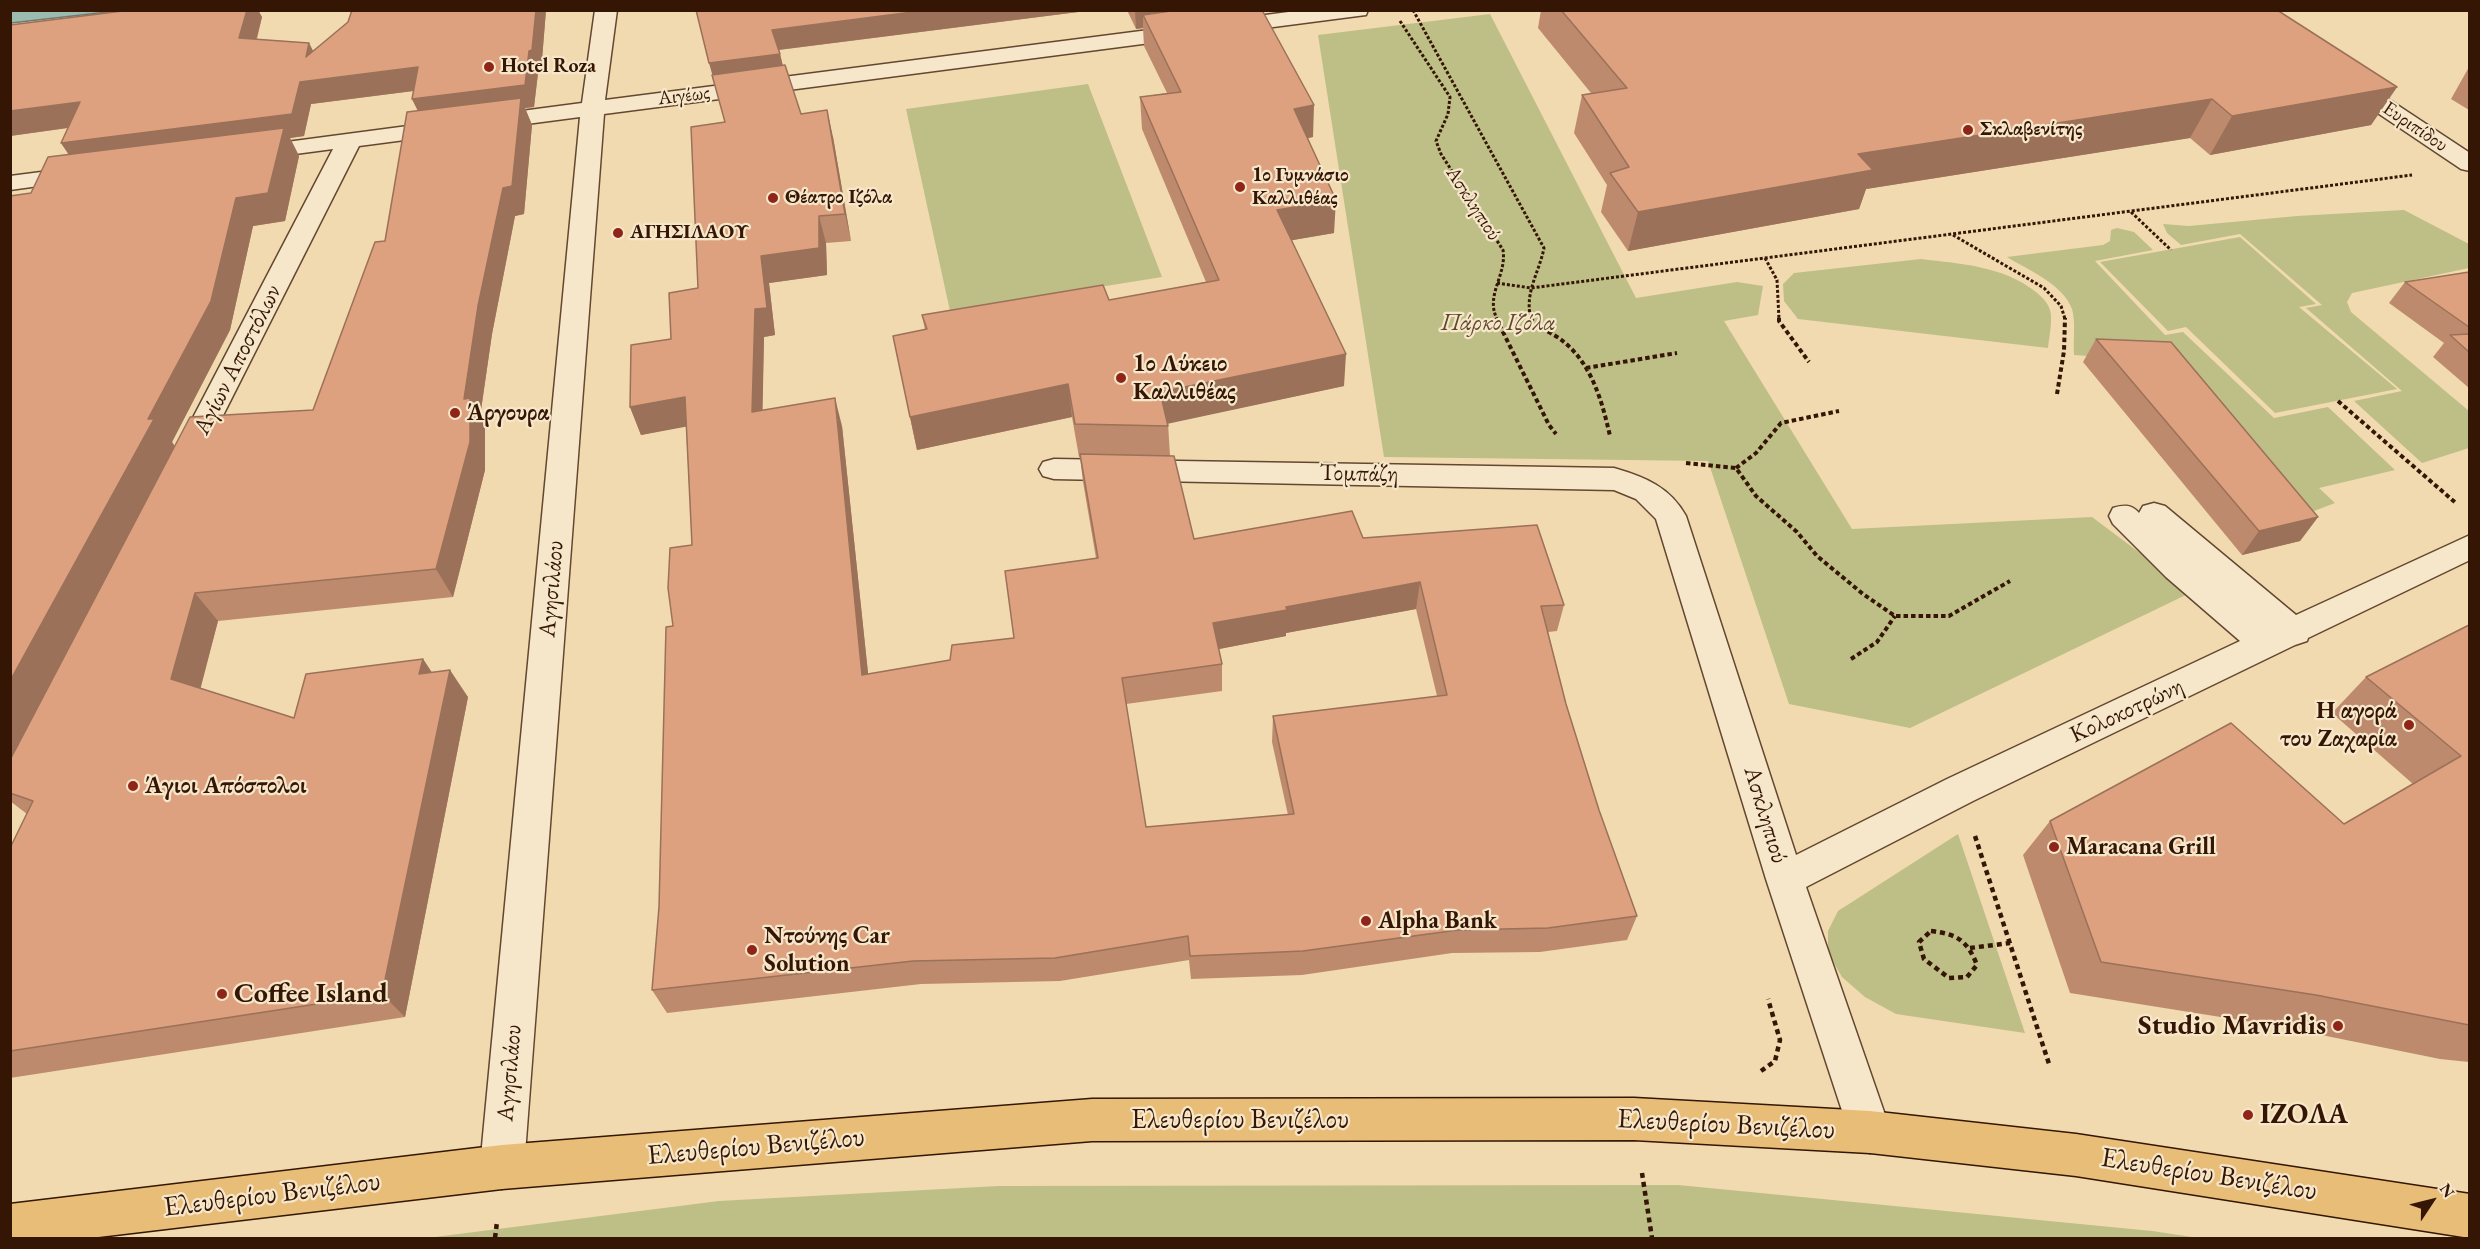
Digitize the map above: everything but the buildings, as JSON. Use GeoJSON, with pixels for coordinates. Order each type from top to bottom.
{"type":"FeatureCollection","features":[{"type":"Feature","properties":{"kind":"main road","name":"Ελευθερίου Βενιζέλου"},"geometry":{"type":"LineString","coordinates":[[10,1226],[502,1167],[1092,1120],[1634,1119],[1870,1132],[2076,1155],[2469,1216]]}},
{"type":"Feature","properties":{"kind":"street","name":"Αγησιλάου"},"geometry":{"type":"LineString","coordinates":[[502,1167],[593,107],[606,10]]}},
{"type":"Feature","properties":{"kind":"street","name":"Αιγέως"},"geometry":{"type":"LineString","coordinates":[[233,155],[1358,10]]}},
{"type":"Feature","properties":{"kind":"street","name":"Ευριπίδου"},"geometry":{"type":"LineString","coordinates":[[2332,72],[2469,164]]}},
{"type":"Feature","properties":{"kind":"street","name":"Αγίων Αποστόλων"},"geometry":{"type":"LineString","coordinates":[[178,477],[350,140]]}},
{"type":"Feature","properties":{"kind":"street"},"geometry":{"type":"LineString","coordinates":[[10,183],[104,171]]}},
{"type":"Feature","properties":{"kind":"street","name":"Τομπάζη"},"geometry":{"type":"LineString","coordinates":[[1054,469],[1614,479],[1635,484],[1659,499]]}},
{"type":"Feature","properties":{"kind":"street","name":"Ασκληπιού"},"geometry":{"type":"LineString","coordinates":[[1659,499],[1671,516],[1785,879],[1870,1132]]}},
{"type":"Feature","properties":{"kind":"street"},"geometry":{"type":"LineString","coordinates":[[2139,515],[2177,569],[2281,638]]}},
{"type":"Feature","properties":{"kind":"street","name":"Κολοκοτρώνη"},"geometry":{"type":"LineString","coordinates":[[1785,879],[1960,790],[2469,546]]}},
{"type":"Feature","properties":{"kind":"path"},"geometry":{"type":"LineString","coordinates":[[1413,10],[1544,248],[1542,264],[1526,300],[1531,320],[1563,341],[1586,368],[1602,400],[1610,436],[1614,479]]}},
{"type":"Feature","properties":{"kind":"path","name":"Ασκληπιού"},"geometry":{"type":"LineString","coordinates":[[1399,20],[1450,97],[1452,106],[1449,116],[1436,141],[1441,154],[1503,250],[1505,269],[1492,290],[1491,302],[1494,313],[1549,425],[1572,446],[1597,459],[1614,479]]}},
{"type":"Feature","properties":{"kind":"path"},"geometry":{"type":"LineString","coordinates":[[1497,283],[1531,288],[2423,174]]}},
{"type":"Feature","properties":{"kind":"path"},"geometry":{"type":"LineString","coordinates":[[2131,212],[2170,250]]}},
{"type":"Feature","properties":{"kind":"path"},"geometry":{"type":"LineString","coordinates":[[1952,235],[2044,288],[2063,309],[2063,360],[2057,394]]}},
{"type":"Feature","properties":{"kind":"path"},"geometry":{"type":"LineString","coordinates":[[1766,258],[1778,280],[1779,321],[1809,362]]}},
{"type":"Feature","properties":{"kind":"path"},"geometry":{"type":"LineString","coordinates":[[1586,368],[1677,353]]}},
{"type":"Feature","properties":{"kind":"path"},"geometry":{"type":"LineString","coordinates":[[2338,400],[2461,507]]}},
{"type":"Feature","properties":{"kind":"path"},"geometry":{"type":"LineString","coordinates":[[1678,463],[1736,468],[1756,453],[1781,423],[1839,411]]}},
{"type":"Feature","properties":{"kind":"path"},"geometry":{"type":"LineString","coordinates":[[1610,436],[1618,441]]}},
{"type":"Feature","properties":{"kind":"path"},"geometry":{"type":"LineString","coordinates":[[1736,468],[1756,496],[1797,532],[1817,556],[1863,594],[1895,616],[1949,616],[2010,581]]}},
{"type":"Feature","properties":{"kind":"path"},"geometry":{"type":"LineString","coordinates":[[1851,659],[1877,642],[1895,616]]}},
{"type":"Feature","properties":{"kind":"path"},"geometry":{"type":"LineString","coordinates":[[1960,790],[2050,1067]]}},
{"type":"Feature","properties":{"kind":"path"},"geometry":{"type":"LineString","coordinates":[[1970,948],[1977,965],[1967,977],[1949,978],[1924,959],[1919,942],[1931,931],[1951,933],[1970,948],[2010,943]]}},
{"type":"Feature","properties":{"kind":"path"},"geometry":{"type":"LineString","coordinates":[[1634,1119],[1652,1239]]}},
{"type":"Feature","properties":{"kind":"green space","name":"Πάρκο Ιζόλα"},"geometry":{"type":"Polygon","coordinates":[[[1490,14],[1636,298],[1737,282],[1763,286],[1758,315],[1724,321],[1852,529],[2092,517],[2192,592],[1910,728],[1789,704],[1708,461],[1384,457],[1318,35],[1490,14]]]}},
{"type":"Feature","properties":{"kind":"green space"},"geometry":{"type":"Polygon","coordinates":[[[1088,84],[1162,277],[950,311],[906,109],[1088,84]]]}},
{"type":"Feature","properties":{"kind":"green space"},"geometry":{"type":"Polygon","coordinates":[[[2404,210],[2469,244],[2469,268],[2352,293],[2347,302],[2351,312],[2469,411],[2469,448],[2422,463],[2354,401],[2402,391],[2306,308],[2322,305],[2240,234],[2181,245],[2167,233],[2163,224],[2189,226],[2297,216],[2404,210]]]}},
{"type":"Feature","properties":{"kind":"green space"},"geometry":{"type":"Polygon","coordinates":[[[2117,228],[2134,232],[2153,250],[2095,261],[2165,335],[2183,332],[2274,418],[2328,407],[2395,470],[2319,488],[2335,503],[2293,519],[2159,361],[2074,355],[2074,320],[2067,300],[2044,278],[2007,257],[2103,245],[2110,241],[2111,230],[2117,228]]]}},
{"type":"Feature","properties":{"kind":"green space"},"geometry":{"type":"Polygon","coordinates":[[[2240,237],[2316,304],[2299,307],[2397,389],[2275,413],[2186,327],[2168,331],[2100,262],[2240,237]]]}},
{"type":"Feature","properties":{"kind":"green space"},"geometry":{"type":"Polygon","coordinates":[[[1921,259],[1996,271],[2023,283],[2036,292],[2048,305],[2051,314],[2048,348],[1798,319],[1784,301],[1783,284],[1794,273],[1921,259]]]}},
{"type":"Feature","properties":{"kind":"green space"},"geometry":{"type":"Polygon","coordinates":[[[1958,834],[2025,1033],[1896,1014],[1865,997],[1842,977],[1828,953],[1828,931],[1838,911],[1958,834]]]}},
{"type":"Feature","properties":{"kind":"green space"},"geometry":{"type":"Polygon","coordinates":[[[1678,1185],[2152,1231],[2199,1238],[427,1238],[719,1201],[999,1186],[1678,1185]]]}},
{"type":"Feature","properties":{"kind":"water"},"geometry":{"type":"Polygon","coordinates":[[[11,10],[116,10],[116,11],[11,23],[11,10]]]}},
{"type":"Feature","properties":{"kind":"place","name":"Hotel Roza"},"geometry":{"type":"Point","coordinates":[489,67]}},
{"type":"Feature","properties":{"kind":"place","name":"Σκλαβενίτης"},"geometry":{"type":"Point","coordinates":[1968,130]}},
{"type":"Feature","properties":{"kind":"place","name":"1ο Γυμνάσιο Καλλιθέας"},"geometry":{"type":"Point","coordinates":[1240,187]}},
{"type":"Feature","properties":{"kind":"place","name":"Θέατρο Ιζόλα"},"geometry":{"type":"Point","coordinates":[773,198]}},
{"type":"Feature","properties":{"kind":"place","name":"ΑΓΗΣΙΛΑΟΥ"},"geometry":{"type":"Point","coordinates":[618,233]}},
{"type":"Feature","properties":{"kind":"place","name":"1ο Λύκειο Καλλιθέας"},"geometry":{"type":"Point","coordinates":[1121,378]}},
{"type":"Feature","properties":{"kind":"place","name":"Άργουρα"},"geometry":{"type":"Point","coordinates":[455,413]}},
{"type":"Feature","properties":{"kind":"place","name":"Η αγορά του Ζαχαρία"},"geometry":{"type":"Point","coordinates":[2409,725]}},
{"type":"Feature","properties":{"kind":"place","name":"Άγιοι Απόστολοι"},"geometry":{"type":"Point","coordinates":[133,786]}},
{"type":"Feature","properties":{"kind":"place","name":"Maracana Grill"},"geometry":{"type":"Point","coordinates":[2054,847]}},
{"type":"Feature","properties":{"kind":"place","name":"Alpha Bank"},"geometry":{"type":"Point","coordinates":[1366,921]}},
{"type":"Feature","properties":{"kind":"place","name":"Ντούνης Car Solution"},"geometry":{"type":"Point","coordinates":[752,950]}},
{"type":"Feature","properties":{"kind":"place","name":"Coffee Island"},"geometry":{"type":"Point","coordinates":[222,994]}},
{"type":"Feature","properties":{"kind":"place","name":"Studio Mavridis"},"geometry":{"type":"Point","coordinates":[2338,1026]}},
{"type":"Feature","properties":{"kind":"place","name":"ΙΖΟΛΑ"},"geometry":{"type":"Point","coordinates":[2248,1115]}}]}
